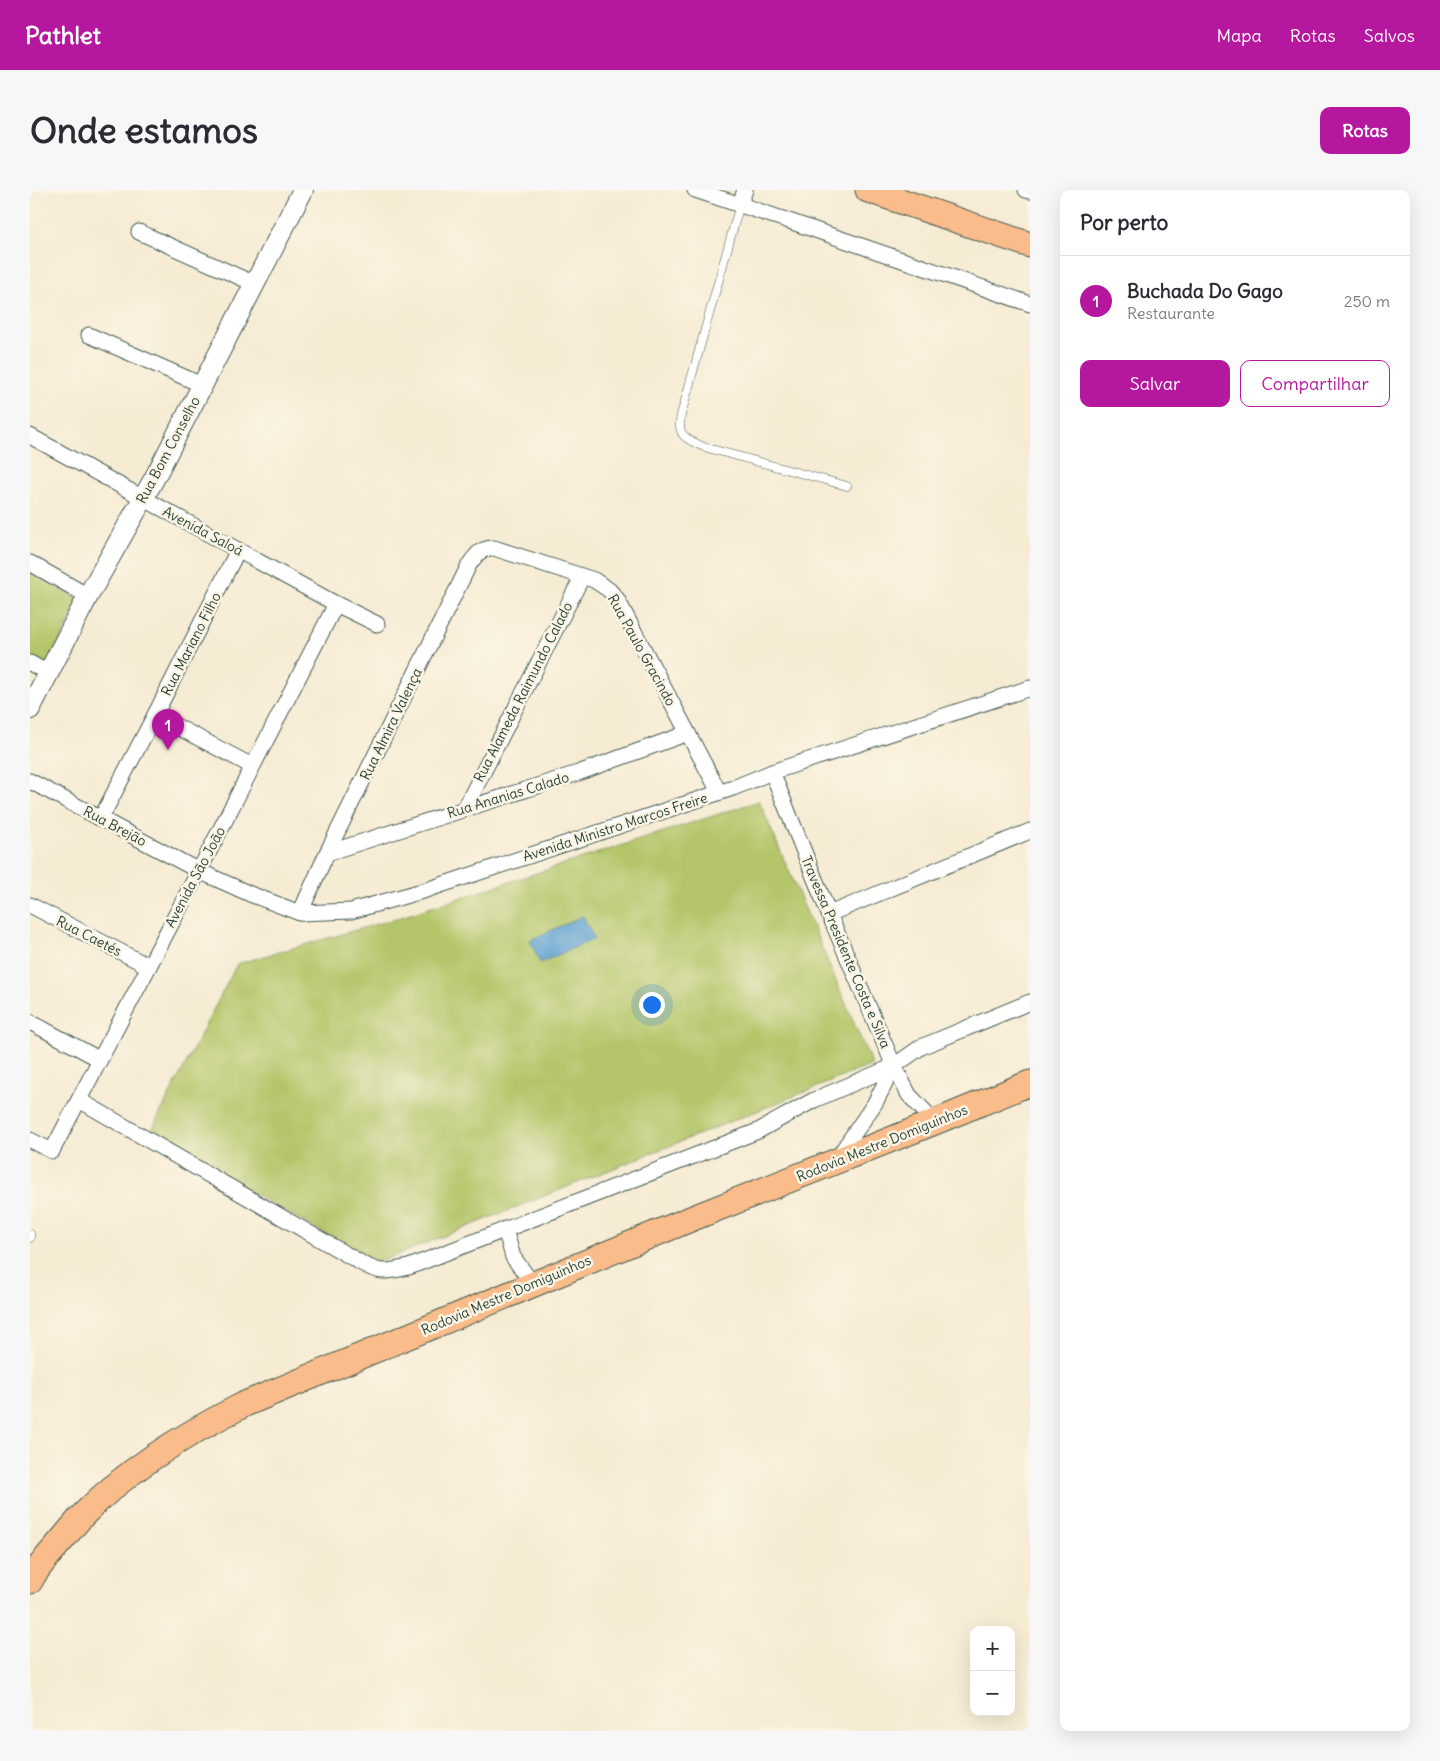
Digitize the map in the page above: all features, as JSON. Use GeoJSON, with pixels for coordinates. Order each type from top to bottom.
{"type":"FeatureCollection","features":[{"type":"Feature","properties":{"kind":"main road"},"geometry":{"type":"LineString","coordinates":[[868,190],[1030,245]]}},
{"type":"Feature","properties":{"kind":"main road","name":"Rodovia Mestre Domiguinhos"},"geometry":{"type":"LineString","coordinates":[[30,1580],[86,1512],[121,1482],[157,1454],[202,1426],[245,1404],[532,1284],[1030,1083]]}},
{"type":"Feature","properties":{"kind":"street","name":"Rua Bom Conselho"},"geometry":{"type":"LineString","coordinates":[[30,710],[88,596],[143,498],[202,386],[303,190]]}},
{"type":"Feature","properties":{"kind":"street"},"geometry":{"type":"LineString","coordinates":[[695,190],[743,197],[1030,304]]}},
{"type":"Feature","properties":{"kind":"street"},"geometry":{"type":"LineString","coordinates":[[1026,190],[1030,191]]}},
{"type":"Feature","properties":{"kind":"street"},"geometry":{"type":"LineString","coordinates":[[139,232],[255,284]]}},
{"type":"Feature","properties":{"kind":"street"},"geometry":{"type":"LineString","coordinates":[[89,335],[202,386]]}},
{"type":"Feature","properties":{"kind":"street","name":"Avenida Saloá"},"geometry":{"type":"LineString","coordinates":[[30,436],[336,604],[377,624]]}},
{"type":"Feature","properties":{"kind":"street","name":"Rua Almira Valença"},"geometry":{"type":"LineString","coordinates":[[300,913],[327,853],[469,565],[478,552],[486,548],[494,548]]}},
{"type":"Feature","properties":{"kind":"street","name":"Rua Paulo Gracindo"},"geometry":{"type":"LineString","coordinates":[[494,548],[594,580],[609,590],[617,599],[719,792]]}},
{"type":"Feature","properties":{"kind":"street","name":"Rua Mariano Filho"},"geometry":{"type":"LineString","coordinates":[[101,818],[238,550]]}},
{"type":"Feature","properties":{"kind":"street"},"geometry":{"type":"LineString","coordinates":[[30,563],[88,596]]}},
{"type":"Feature","properties":{"kind":"street","name":"Rua Alameda Raimundo Calado"},"geometry":{"type":"LineString","coordinates":[[465,808],[582,577]]}},
{"type":"Feature","properties":{"kind":"street","name":"Avenida São João"},"geometry":{"type":"LineString","coordinates":[[30,1140],[52,1151],[336,604]]}},
{"type":"Feature","properties":{"kind":"street"},"geometry":{"type":"LineString","coordinates":[[30,663],[48,673]]}},
{"type":"Feature","properties":{"kind":"street","name":"Avenida Ministro Marcos Freire"},"geometry":{"type":"LineString","coordinates":[[199,871],[250,894],[300,913],[351,911],[426,890],[719,792],[772,772],[1030,688]]}},
{"type":"Feature","properties":{"kind":"street"},"geometry":{"type":"LineString","coordinates":[[155,715],[252,766]]}},
{"type":"Feature","properties":{"kind":"street","name":"Rua Ananias Calado"},"geometry":{"type":"LineString","coordinates":[[327,853],[578,773],[688,733]]}},
{"type":"Feature","properties":{"kind":"street","name":"Travessa Presidente Costa e Silva"},"geometry":{"type":"LineString","coordinates":[[772,772],[829,914],[894,1066],[909,1095],[935,1122]]}},
{"type":"Feature","properties":{"kind":"street","name":"Rua Brejão"},"geometry":{"type":"LineString","coordinates":[[30,781],[199,871]]}},
{"type":"Feature","properties":{"kind":"street"},"geometry":{"type":"LineString","coordinates":[[829,914],[1030,831]]}},
{"type":"Feature","properties":{"kind":"street","name":"Rua Caetés"},"geometry":{"type":"LineString","coordinates":[[30,905],[148,966]]}},
{"type":"Feature","properties":{"kind":"street"},"geometry":{"type":"LineString","coordinates":[[79,1100],[363,1264],[378,1272],[383,1272],[409,1266],[505,1230],[758,1131],[814,1100],[894,1066],[921,1047],[1030,1002]]}},
{"type":"Feature","properties":{"kind":"street"},"geometry":{"type":"LineString","coordinates":[[30,1022],[100,1059]]}},
{"type":"Feature","properties":{"kind":"street"},"geometry":{"type":"LineString","coordinates":[[835,1162],[874,1103],[894,1066]]}},
{"type":"Feature","properties":{"kind":"street"},"geometry":{"type":"LineString","coordinates":[[505,1230],[513,1257],[532,1284]]}},
{"type":"Feature","properties":{"kind":"lane"},"geometry":{"type":"LineString","coordinates":[[743,197],[678,427],[681,434],[687,439],[704,448],[847,486]]}},
{"type":"Feature","properties":{"kind":"green space"},"geometry":{"type":"Polygon","coordinates":[[[30,571],[81,600],[46,666],[30,657],[30,571]]]}},
{"type":"Feature","properties":{"kind":"green space"},"geometry":{"type":"Polygon","coordinates":[[[759,801],[872,1065],[377,1263],[149,1135],[237,964],[398,918],[759,801]]]}},
{"type":"Feature","properties":{"kind":"water"},"geometry":{"type":"Polygon","coordinates":[[[583,916],[594,939],[540,963],[530,940],[583,916]]]}},
{"type":"Feature","properties":{"kind":"place","name":"Buchada Do Gago"},"geometry":{"type":"Point","coordinates":[168,750]}}]}
